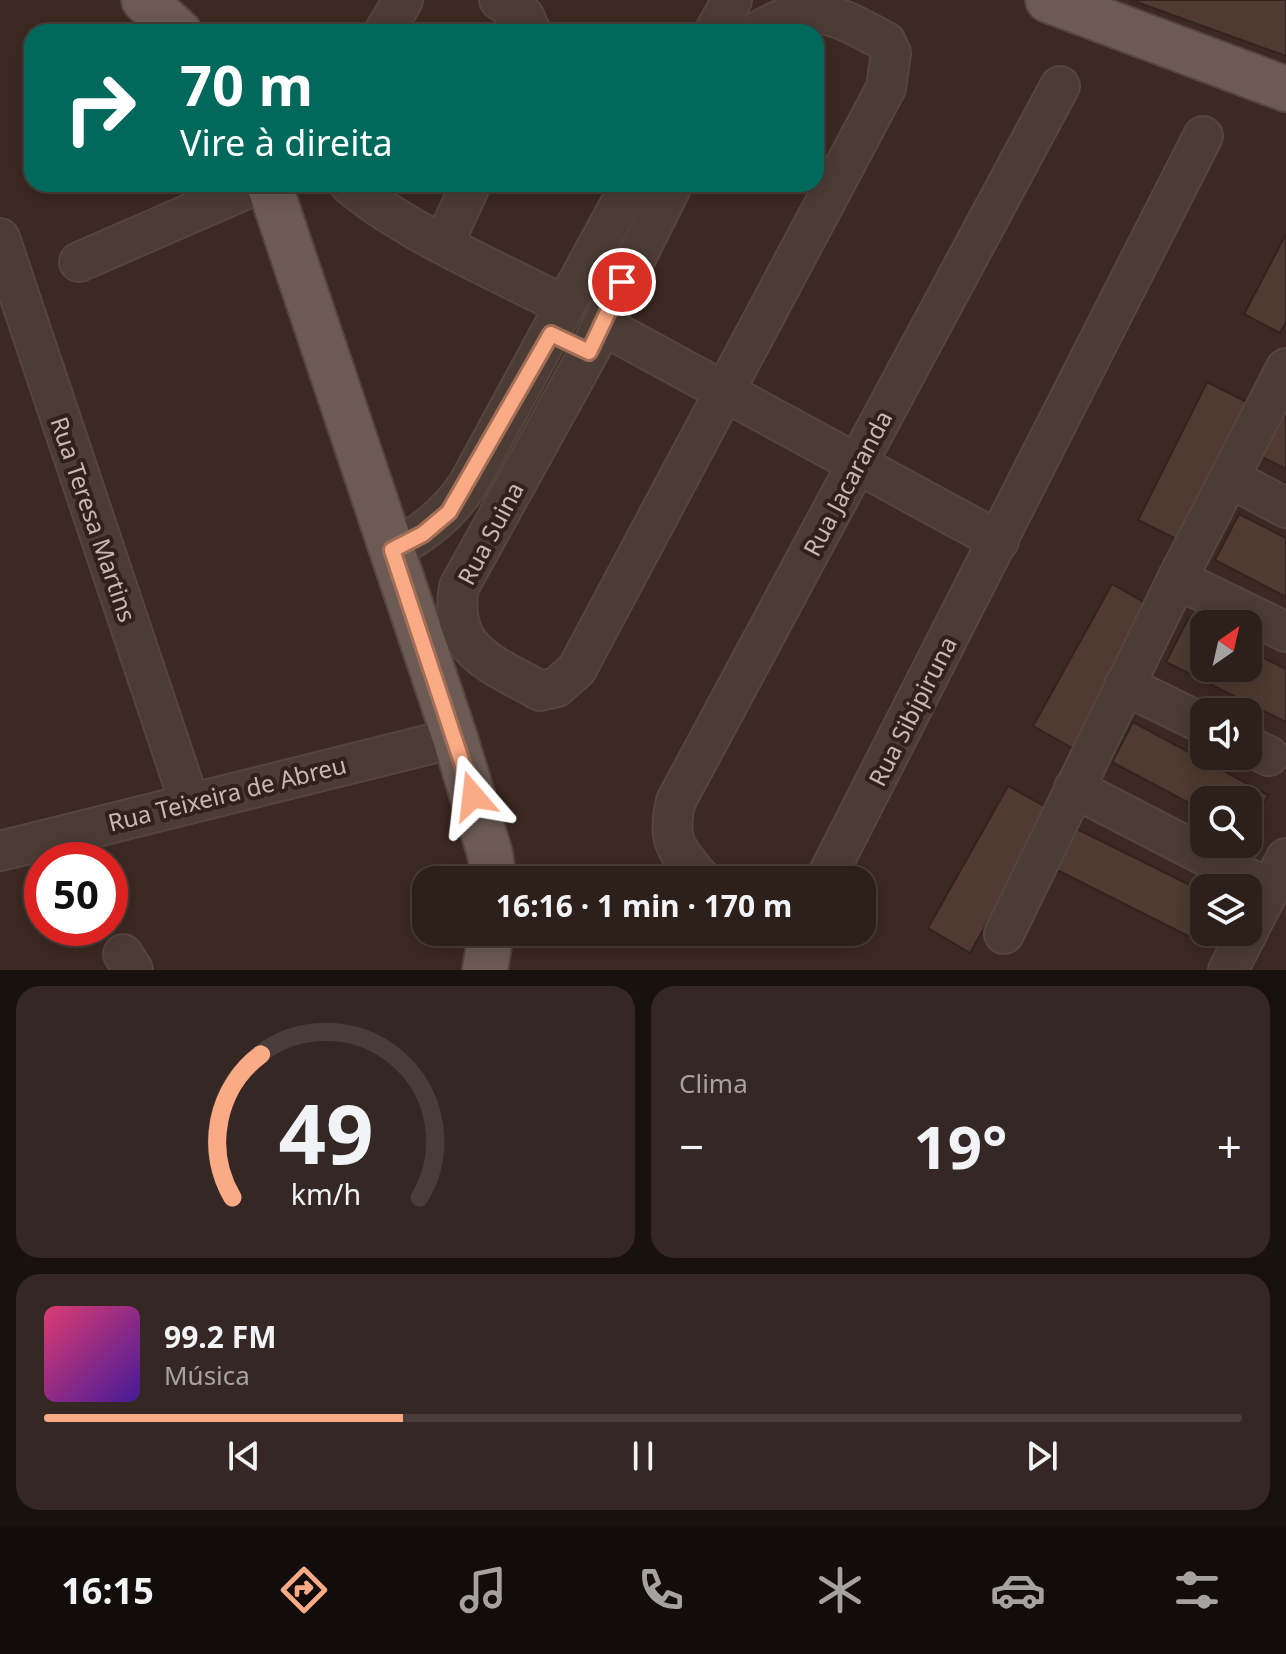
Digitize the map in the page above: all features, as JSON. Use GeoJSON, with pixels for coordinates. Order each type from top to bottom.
{"type":"FeatureCollection","features":[{"type":"Feature","properties":{"kind":"main road"},"geometry":{"type":"LineString","coordinates":[[144,0],[170,24]]}},
{"type":"Feature","properties":{"kind":"main road"},"geometry":{"type":"LineString","coordinates":[[1048,0],[1286,89]]}},
{"type":"Feature","properties":{"kind":"main road"},"geometry":{"type":"LineString","coordinates":[[272,192],[455,738],[492,866]]}},
{"type":"Feature","properties":{"kind":"main road"},"geometry":{"type":"LineString","coordinates":[[485,970],[489,946]]}},
{"type":"Feature","properties":{"kind":"street"},"geometry":{"type":"LineString","coordinates":[[389,24],[403,0]]}},
{"type":"Feature","properties":{"kind":"street"},"geometry":{"type":"LineString","coordinates":[[499,0],[524,16],[528,24]]}},
{"type":"Feature","properties":{"kind":"street"},"geometry":{"type":"LineString","coordinates":[[718,24],[732,0]]}},
{"type":"Feature","properties":{"kind":"street"},"geometry":{"type":"LineString","coordinates":[[724,392],[886,88],[890,71],[891,53],[886,42],[814,5],[805,3],[779,11],[765,24]]}},
{"type":"Feature","properties":{"kind":"street","name":"Rua Jacaranda"},"geometry":{"type":"LineString","coordinates":[[692,866],[673,841],[671,823],[676,801],[1060,86]]}},
{"type":"Feature","properties":{"kind":"street"},"geometry":{"type":"LineString","coordinates":[[358,192],[562,310],[724,392],[999,541],[1203,136]]}},
{"type":"Feature","properties":{"kind":"street"},"geometry":{"type":"LineString","coordinates":[[79,262],[240,192]]}},
{"type":"Feature","properties":{"kind":"street"},"geometry":{"type":"LineString","coordinates":[[444,243],[467,192]]}},
{"type":"Feature","properties":{"kind":"street"},"geometry":{"type":"LineString","coordinates":[[392,550],[423,534],[449,512],[627,192]]}},
{"type":"Feature","properties":{"kind":"street"},"geometry":{"type":"LineString","coordinates":[[600,328],[669,192]]}},
{"type":"Feature","properties":{"kind":"street","name":"Rua Teresa Martins"},"geometry":{"type":"LineString","coordinates":[[0,238],[189,801]]}},
{"type":"Feature","properties":{"kind":"street"},"geometry":{"type":"LineString","coordinates":[[562,310],[600,328]]}},
{"type":"Feature","properties":{"kind":"street","name":"Rua Suina"},"geometry":{"type":"LineString","coordinates":[[600,328],[459,587],[454,612],[460,632],[476,653],[540,691],[557,687],[577,669],[724,392]]}},
{"type":"Feature","properties":{"kind":"street"},"geometry":{"type":"LineString","coordinates":[[1004,934],[1177,579],[1281,389]]}},
{"type":"Feature","properties":{"kind":"street"},"geometry":{"type":"LineString","coordinates":[[1230,478],[1286,508]]}},
{"type":"Feature","properties":{"kind":"street","name":"Rua Sibipiruna"},"geometry":{"type":"LineString","coordinates":[[832,866],[999,541]]}},
{"type":"Feature","properties":{"kind":"street"},"geometry":{"type":"LineString","coordinates":[[1177,579],[1286,632]]}},
{"type":"Feature","properties":{"kind":"street"},"geometry":{"type":"LineString","coordinates":[[1124,685],[1190,717]]}},
{"type":"Feature","properties":{"kind":"street","name":"Rua Teixeira de Abreu"},"geometry":{"type":"LineString","coordinates":[[0,851],[189,801],[455,738]]}},
{"type":"Feature","properties":{"kind":"street"},"geometry":{"type":"LineString","coordinates":[[1074,788],[1278,874],[1262,905]]}},
{"type":"Feature","properties":{"kind":"street"},"geometry":{"type":"LineString","coordinates":[[1228,970],[1241,946]]}},
{"type":"Feature","properties":{"kind":"building"},"geometry":{"type":"Polygon","coordinates":[[[1131,0],[1286,0],[1286,56],[1131,0]]]}},
{"type":"Feature","properties":{"kind":"building"},"geometry":{"type":"Polygon","coordinates":[[[1286,234],[1286,322],[1280,333],[1244,314],[1286,234]]]}},
{"type":"Feature","properties":{"kind":"building"},"geometry":{"type":"Polygon","coordinates":[[[1207,382],[1249,403],[1180,541],[1138,520],[1207,382]]]}},
{"type":"Feature","properties":{"kind":"building"},"geometry":{"type":"Polygon","coordinates":[[[1281,415],[1286,417],[1286,469],[1260,456],[1281,415]]]}},
{"type":"Feature","properties":{"kind":"building"},"geometry":{"type":"Polygon","coordinates":[[[1239,514],[1286,538],[1286,597],[1215,560],[1239,514]]]}},
{"type":"Feature","properties":{"kind":"building"},"geometry":{"type":"Polygon","coordinates":[[[1112,584],[1154,608],[1074,749],[1033,726],[1112,584]]]}},
{"type":"Feature","properties":{"kind":"building"},"geometry":{"type":"Polygon","coordinates":[[[1188,619],[1190,620],[1190,674],[1166,662],[1188,619]]]}},
{"type":"Feature","properties":{"kind":"building"},"geometry":{"type":"Polygon","coordinates":[[[1262,657],[1286,669],[1286,722],[1262,710],[1262,698],[1238,698],[1206,682],[1262,682],[1262,657]]]}},
{"type":"Feature","properties":{"kind":"building"},"geometry":{"type":"Polygon","coordinates":[[[1133,722],[1190,753],[1190,770],[1222,770],[1251,786],[1190,786],[1190,804],[1112,762],[1133,722]]]}},
{"type":"Feature","properties":{"kind":"building"},"geometry":{"type":"Polygon","coordinates":[[[1008,786],[1051,810],[970,953],[928,928],[1008,786]]]}},
{"type":"Feature","properties":{"kind":"building"},"geometry":{"type":"Polygon","coordinates":[[[1262,792],[1268,795],[1262,806],[1262,792]]]}},
{"type":"Feature","properties":{"kind":"building"},"geometry":{"type":"Polygon","coordinates":[[[1073,827],[1190,885],[1190,937],[1053,868],[1073,827]]]}},
{"type":"Feature","properties":{"kind":"route"},"geometry":{"type":"LineString","coordinates":[[473,796],[392,550],[423,534],[449,512],[467,486],[551,334],[579,350],[589,352],[622,282]]}}]}
